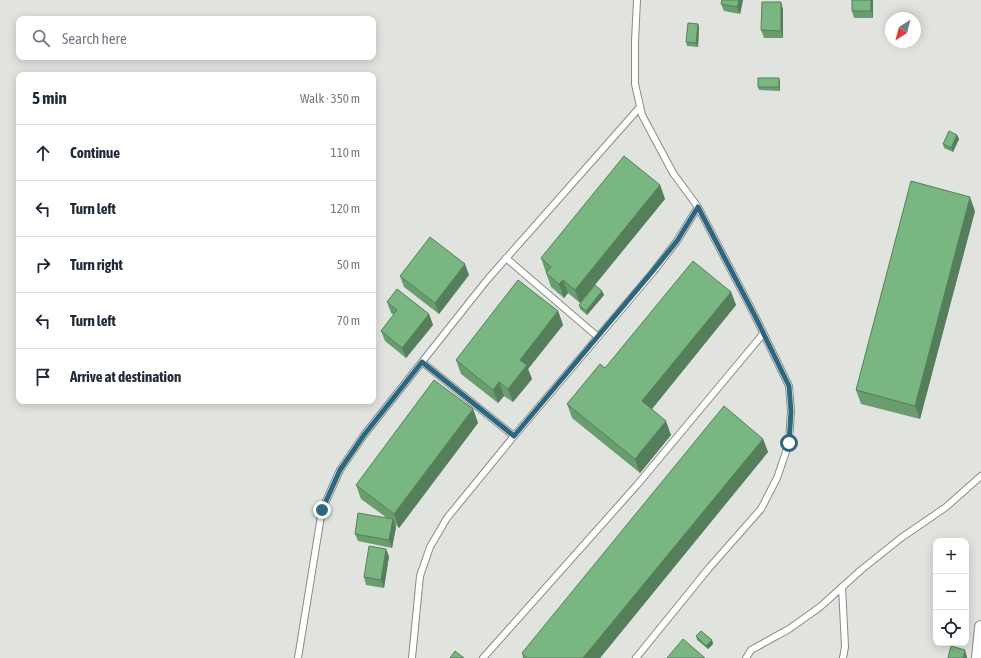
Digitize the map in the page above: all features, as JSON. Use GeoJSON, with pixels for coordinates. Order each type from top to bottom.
{"type":"FeatureCollection","features":[{"type":"Feature","properties":{"kind":"street"},"geometry":{"type":"LineString","coordinates":[[978,658],[981,630]]}},
{"type":"Feature","properties":{"kind":"lane"},"geometry":{"type":"LineString","coordinates":[[636,658],[709,568],[760,509],[777,478],[789,443],[791,411],[789,386],[763,334],[698,207],[673,173],[642,115],[634,84],[637,0]]}},
{"type":"Feature","properties":{"kind":"lane"},"geometry":{"type":"LineString","coordinates":[[298,658],[322,510],[340,470],[364,435],[487,280],[640,107]]}},
{"type":"Feature","properties":{"kind":"lane"},"geometry":{"type":"LineString","coordinates":[[412,658],[420,576],[430,547],[447,518],[652,272],[677,241],[698,207]]}},
{"type":"Feature","properties":{"kind":"lane"},"geometry":{"type":"LineString","coordinates":[[506,258],[598,337]]}},
{"type":"Feature","properties":{"kind":"lane"},"geometry":{"type":"LineString","coordinates":[[483,658],[637,485],[763,334]]}},
{"type":"Feature","properties":{"kind":"lane"},"geometry":{"type":"LineString","coordinates":[[422,362],[514,436]]}},
{"type":"Feature","properties":{"kind":"lane"},"geometry":{"type":"LineString","coordinates":[[746,658],[751,650],[789,629],[820,607],[861,570],[901,538],[946,507],[981,476]]}},
{"type":"Feature","properties":{"kind":"lane"},"geometry":{"type":"LineString","coordinates":[[842,587],[845,647],[843,658]]}},
{"type":"Feature","properties":{"kind":"building"},"geometry":{"type":"Polygon","coordinates":[[[722,0],[739,0],[737,7],[721,4],[722,0]]]}},
{"type":"Feature","properties":{"kind":"building"},"geometry":{"type":"Polygon","coordinates":[[[852,0],[871,0],[871,11],[852,11],[852,0]]]}},
{"type":"Feature","properties":{"kind":"building"},"geometry":{"type":"Polygon","coordinates":[[[762,2],[781,2],[781,31],[761,30],[762,2]]]}},
{"type":"Feature","properties":{"kind":"building"},"geometry":{"type":"Polygon","coordinates":[[[688,23],[698,24],[696,43],[686,42],[688,23]]]}},
{"type":"Feature","properties":{"kind":"building"},"geometry":{"type":"Polygon","coordinates":[[[758,78],[779,78],[779,87],[758,87],[758,78]]]}},
{"type":"Feature","properties":{"kind":"building"},"geometry":{"type":"Polygon","coordinates":[[[949,131],[957,135],[951,148],[943,144],[949,131]]]}},
{"type":"Feature","properties":{"kind":"building"},"geometry":{"type":"Polygon","coordinates":[[[624,156],[660,185],[575,290],[563,280],[559,284],[546,273],[551,267],[541,258],[624,156]]]}},
{"type":"Feature","properties":{"kind":"building"},"geometry":{"type":"Polygon","coordinates":[[[911,181],[970,197],[915,406],[856,390],[911,181]]]}},
{"type":"Feature","properties":{"kind":"building"},"geometry":{"type":"Polygon","coordinates":[[[430,237],[465,264],[435,303],[400,276],[430,237]]]}},
{"type":"Feature","properties":{"kind":"building"},"geometry":{"type":"Polygon","coordinates":[[[693,261],[731,292],[642,401],[666,421],[635,459],[567,404],[600,364],[605,368],[693,261]]]}},
{"type":"Feature","properties":{"kind":"building"},"geometry":{"type":"Polygon","coordinates":[[[518,280],[558,311],[520,360],[527,365],[508,389],[499,382],[493,390],[456,360],[518,280]]]}},
{"type":"Feature","properties":{"kind":"building"},"geometry":{"type":"Polygon","coordinates":[[[595,285],[602,291],[586,311],[579,305],[595,285]]]}},
{"type":"Feature","properties":{"kind":"building"},"geometry":{"type":"Polygon","coordinates":[[[397,289],[429,314],[402,348],[381,331],[397,310],[387,302],[397,289]]]}},
{"type":"Feature","properties":{"kind":"building"},"geometry":{"type":"Polygon","coordinates":[[[434,380],[473,409],[394,514],[356,485],[434,380]]]}},
{"type":"Feature","properties":{"kind":"building"},"geometry":{"type":"Polygon","coordinates":[[[724,406],[763,439],[583,658],[527,658],[522,653],[724,406]]]}},
{"type":"Feature","properties":{"kind":"building"},"geometry":{"type":"Polygon","coordinates":[[[358,513],[393,519],[389,540],[355,534],[358,513]]]}},
{"type":"Feature","properties":{"kind":"building"},"geometry":{"type":"Polygon","coordinates":[[[369,546],[386,549],[381,580],[364,577],[369,546]]]}},
{"type":"Feature","properties":{"kind":"building"},"geometry":{"type":"Polygon","coordinates":[[[701,631],[712,640],[706,646],[696,636],[701,631]]]}},
{"type":"Feature","properties":{"kind":"building"},"geometry":{"type":"Polygon","coordinates":[[[683,639],[705,658],[667,658],[683,639]]]}},
{"type":"Feature","properties":{"kind":"building"},"geometry":{"type":"Polygon","coordinates":[[[951,646],[965,650],[963,658],[948,658],[951,646]]]}},
{"type":"Feature","properties":{"kind":"building"},"geometry":{"type":"Polygon","coordinates":[[[455,651],[464,658],[450,658],[455,651]]]}},
{"type":"Feature","properties":{"kind":"route"},"geometry":{"type":"LineString","coordinates":[[322,510],[340,470],[364,435],[422,362],[514,436],[677,241],[698,207],[755,316],[789,386],[791,411],[789,443]]}}]}
